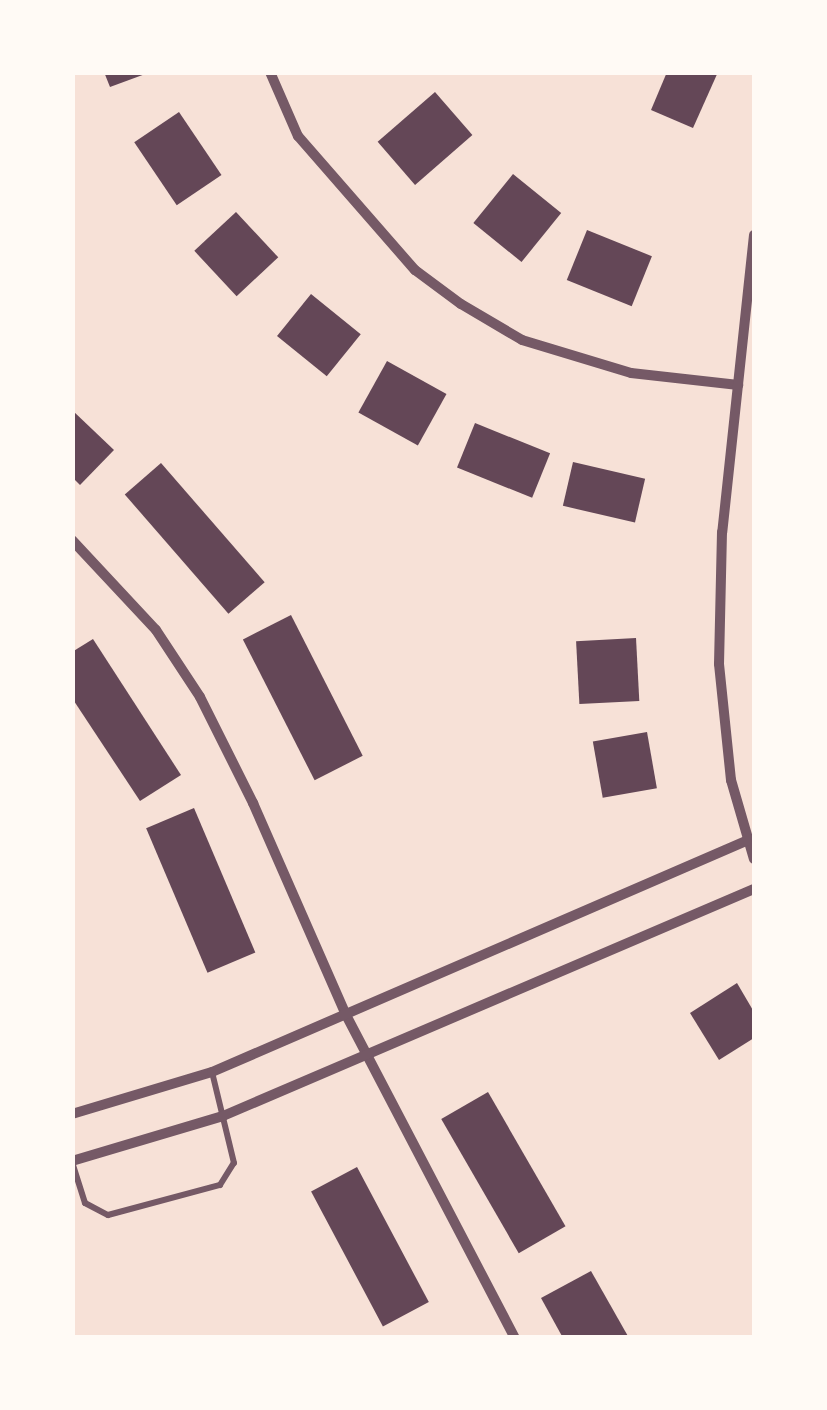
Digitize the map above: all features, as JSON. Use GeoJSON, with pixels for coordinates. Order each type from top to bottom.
{"type":"FeatureCollection","features":[{"type":"Feature","properties":{"kind":"street"},"geometry":{"type":"LineString","coordinates":[[270,72],[298,136],[414,270],[522,340],[631,372],[738,385]]}},
{"type":"Feature","properties":{"kind":"street"},"geometry":{"type":"LineString","coordinates":[[754,235],[722,532],[719,664],[730,780],[754,859]]}},
{"type":"Feature","properties":{"kind":"street"},"geometry":{"type":"LineString","coordinates":[[72,540],[156,630],[200,697],[253,803],[345,1013],[514,1338]]}},
{"type":"Feature","properties":{"kind":"street"},"geometry":{"type":"LineString","coordinates":[[72,1114],[212,1072],[746,842]]}},
{"type":"Feature","properties":{"kind":"street"},"geometry":{"type":"LineString","coordinates":[[72,1161],[223,1116],[754,889]]}},
{"type":"Feature","properties":{"kind":"lane"},"geometry":{"type":"LineString","coordinates":[[72,1161],[85,1203],[108,1214],[212,1189],[227,1180],[234,1163],[212,1072]]}},
{"type":"Feature","properties":{"kind":"building"},"geometry":{"type":"Polygon","coordinates":[[[104,72],[148,72],[148,73],[110,87],[104,72]]]}},
{"type":"Feature","properties":{"kind":"building"},"geometry":{"type":"Polygon","coordinates":[[[667,72],[718,72],[693,128],[651,110],[667,72]]]}},
{"type":"Feature","properties":{"kind":"building"},"geometry":{"type":"Polygon","coordinates":[[[435,92],[472,135],[415,185],[378,142],[435,92]]]}},
{"type":"Feature","properties":{"kind":"building"},"geometry":{"type":"Polygon","coordinates":[[[179,112],[221,175],[177,205],[134,142],[179,112]]]}},
{"type":"Feature","properties":{"kind":"building"},"geometry":{"type":"Polygon","coordinates":[[[513,174],[561,213],[522,262],[473,223],[513,174]]]}},
{"type":"Feature","properties":{"kind":"building"},"geometry":{"type":"Polygon","coordinates":[[[236,212],[278,257],[237,296],[194,251],[236,212]]]}},
{"type":"Feature","properties":{"kind":"building"},"geometry":{"type":"Polygon","coordinates":[[[587,230],[652,256],[632,306],[567,280],[587,230]]]}},
{"type":"Feature","properties":{"kind":"building"},"geometry":{"type":"Polygon","coordinates":[[[311,294],[361,334],[327,376],[277,336],[311,294]]]}},
{"type":"Feature","properties":{"kind":"building"},"geometry":{"type":"Polygon","coordinates":[[[387,361],[446,394],[418,446],[358,413],[387,361]]]}},
{"type":"Feature","properties":{"kind":"building"},"geometry":{"type":"Polygon","coordinates":[[[72,410],[114,450],[80,485],[72,477],[72,410]]]}},
{"type":"Feature","properties":{"kind":"building"},"geometry":{"type":"Polygon","coordinates":[[[475,423],[550,453],[532,498],[457,468],[475,423]]]}},
{"type":"Feature","properties":{"kind":"building"},"geometry":{"type":"Polygon","coordinates":[[[573,462],[645,479],[635,522],[563,506],[573,462]]]}},
{"type":"Feature","properties":{"kind":"building"},"geometry":{"type":"Polygon","coordinates":[[[161,463],[265,582],[228,614],[125,494],[161,463]]]}},
{"type":"Feature","properties":{"kind":"building"},"geometry":{"type":"Polygon","coordinates":[[[291,615],[363,756],[315,780],[243,640],[291,615]]]}},
{"type":"Feature","properties":{"kind":"building"},"geometry":{"type":"Polygon","coordinates":[[[636,638],[639,701],[579,704],[576,641],[636,638]]]}},
{"type":"Feature","properties":{"kind":"building"},"geometry":{"type":"Polygon","coordinates":[[[93,639],[181,775],[140,801],[72,698],[72,652],[93,639]]]}},
{"type":"Feature","properties":{"kind":"building"},"geometry":{"type":"Polygon","coordinates":[[[647,732],[657,788],[603,798],[593,742],[647,732]]]}},
{"type":"Feature","properties":{"kind":"building"},"geometry":{"type":"Polygon","coordinates":[[[194,808],[255,953],[207,973],[146,828],[194,808]]]}},
{"type":"Feature","properties":{"kind":"building"},"geometry":{"type":"Polygon","coordinates":[[[737,983],[754,1012],[754,1038],[719,1060],[690,1013],[737,983]]]}},
{"type":"Feature","properties":{"kind":"building"},"geometry":{"type":"Polygon","coordinates":[[[488,1092],[566,1226],[519,1253],[441,1119],[488,1092]]]}},
{"type":"Feature","properties":{"kind":"building"},"geometry":{"type":"Polygon","coordinates":[[[357,1167],[429,1302],[383,1327],[311,1191],[357,1167]]]}},
{"type":"Feature","properties":{"kind":"building"},"geometry":{"type":"Polygon","coordinates":[[[591,1271],[629,1338],[563,1338],[541,1298],[591,1271]]]}}]}
